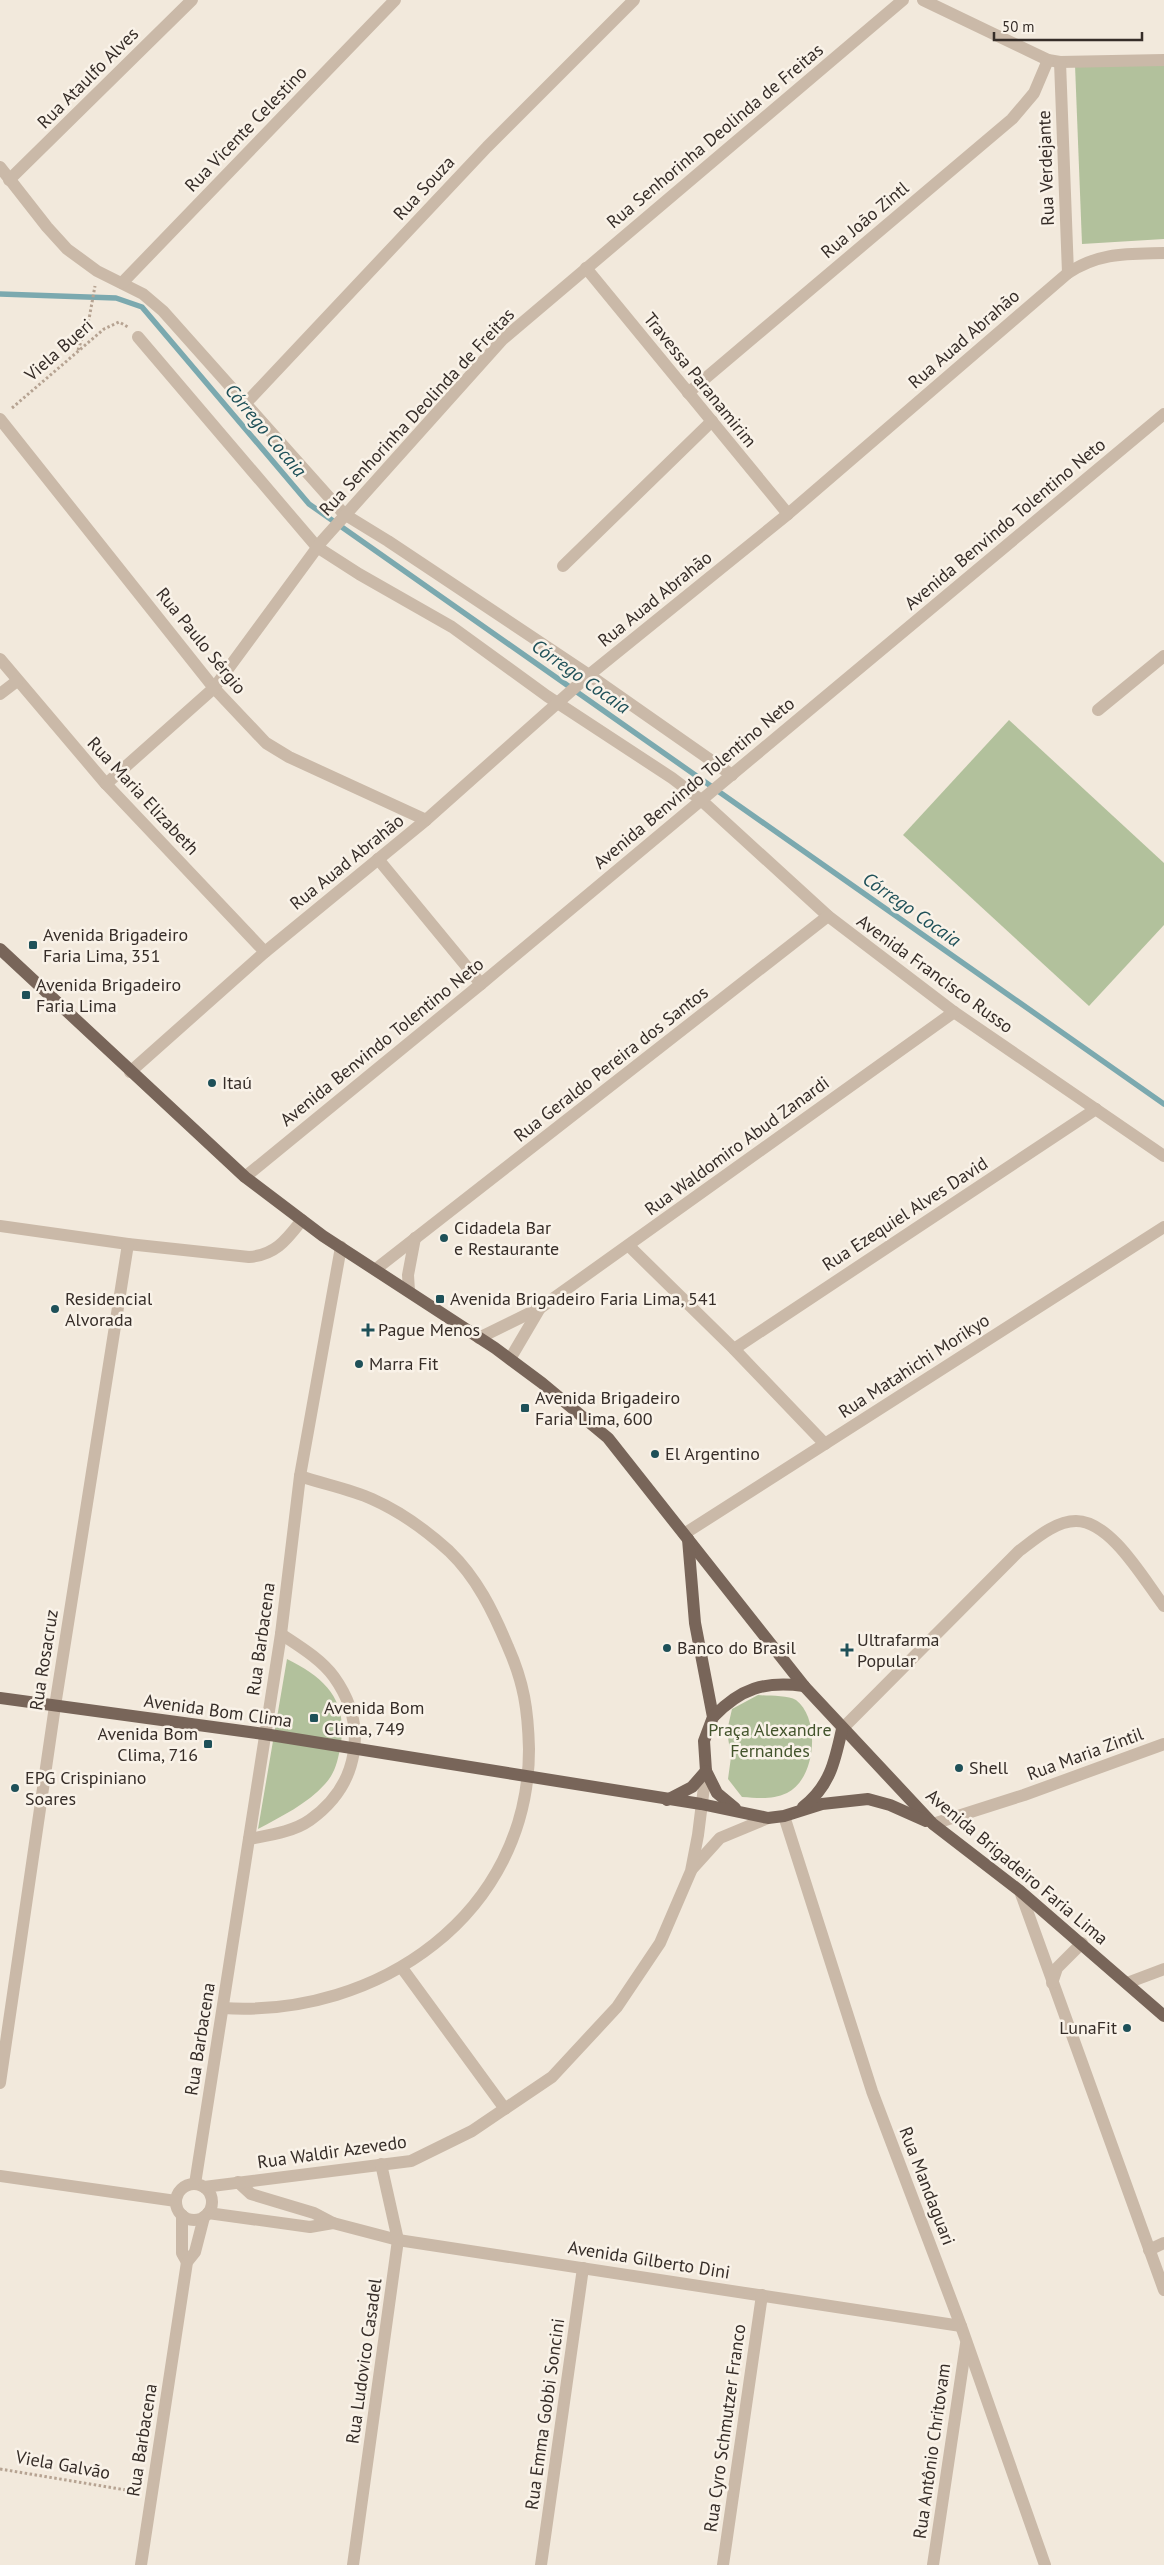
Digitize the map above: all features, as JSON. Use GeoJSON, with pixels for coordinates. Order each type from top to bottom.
{"type":"FeatureCollection","features":[{"type":"Feature","properties":{"kind":"main road","name":"Avenida Brigadeiro Faria Lima"},"geometry":{"type":"LineString","coordinates":[[0,949],[245,1177],[341,1247],[510,1359],[608,1438],[804,1686],[842,1729],[933,1824],[1020,1891],[1164,2016]]}},
{"type":"Feature","properties":{"kind":"main road"},"geometry":{"type":"LineString","coordinates":[[686,1537],[696,1622],[713,1717]]}},
{"type":"Feature","properties":{"kind":"main road"},"geometry":{"type":"LineString","coordinates":[[713,1717],[727,1702],[763,1685],[784,1683],[804,1686]]}},
{"type":"Feature","properties":{"kind":"main road","name":"Avenida Bom Clima"},"geometry":{"type":"LineString","coordinates":[[0,1698],[264,1734],[701,1804],[768,1818],[784,1816],[796,1811],[844,1800],[868,1799],[890,1805],[933,1824]]}},
{"type":"Feature","properties":{"kind":"main road","name":"Rua Waldir Azevedo"},"geometry":{"type":"LineString","coordinates":[[706,1771],[704,1741],[713,1717]]}},
{"type":"Feature","properties":{"kind":"main road"},"geometry":{"type":"LineString","coordinates":[[796,1811],[812,1799],[826,1784],[834,1766],[842,1729]]}},
{"type":"Feature","properties":{"kind":"main road"},"geometry":{"type":"LineString","coordinates":[[667,1800],[692,1786],[706,1771],[717,1793],[739,1811]]}},
{"type":"Feature","properties":{"kind":"street","name":"Rua Ataulfo Alves"},"geometry":{"type":"LineString","coordinates":[[9,180],[192,0]]}},
{"type":"Feature","properties":{"kind":"street","name":"Rua Vicente Celestino"},"geometry":{"type":"LineString","coordinates":[[122,283],[395,0]]}},
{"type":"Feature","properties":{"kind":"street","name":"Rua Souza"},"geometry":{"type":"LineString","coordinates":[[246,404],[487,147],[634,0]]}},
{"type":"Feature","properties":{"kind":"street","name":"Rua Senhorinha Deolinda de Freitas"},"geometry":{"type":"LineString","coordinates":[[106,784],[214,688],[319,544],[502,340],[903,0]]}},
{"type":"Feature","properties":{"kind":"street"},"geometry":{"type":"LineString","coordinates":[[923,0],[1054,61],[1164,60]]}},
{"type":"Feature","properties":{"kind":"street","name":"Rua Verdejante"},"geometry":{"type":"LineString","coordinates":[[1054,61],[1068,273]]}},
{"type":"Feature","properties":{"kind":"street","name":"Rua João Zintl"},"geometry":{"type":"LineString","coordinates":[[688,393],[1012,119],[1034,93],[1054,61]]}},
{"type":"Feature","properties":{"kind":"street"},"geometry":{"type":"LineString","coordinates":[[0,167],[67,249],[97,271],[143,294],[163,311],[246,404],[341,518],[388,541],[728,777]]}},
{"type":"Feature","properties":{"kind":"street","name":"Rua Auad Abrahão"},"geometry":{"type":"LineString","coordinates":[[130,1072],[265,952],[426,820],[585,679],[788,514],[1068,273],[1093,259],[1105,255],[1164,253]]}},
{"type":"Feature","properties":{"kind":"street","name":"Travessa Paranamirim"},"geometry":{"type":"LineString","coordinates":[[586,268],[788,514]]}},
{"type":"Feature","properties":{"kind":"street","name":"Avenida Francisco Russo"},"geometry":{"type":"LineString","coordinates":[[138,337],[319,544],[359,574],[452,627],[562,699],[704,798],[828,916],[954,1012],[1164,1156]]}},
{"type":"Feature","properties":{"kind":"street","name":"Avenida Benvindo Tolentino Neto"},"geometry":{"type":"LineString","coordinates":[[245,1177],[481,984],[1164,414]]}},
{"type":"Feature","properties":{"kind":"street","name":"Rua Paulo Sérgio"},"geometry":{"type":"LineString","coordinates":[[4,416],[214,688],[266,743],[277,751],[426,820]]}},
{"type":"Feature","properties":{"kind":"street"},"geometry":{"type":"LineString","coordinates":[[563,566],[712,421]]}},
{"type":"Feature","properties":{"kind":"street"},"geometry":{"type":"LineString","coordinates":[[1098,710],[1164,656]]}},
{"type":"Feature","properties":{"kind":"street","name":"Rua Maria Elizabeth"},"geometry":{"type":"LineString","coordinates":[[0,659],[106,784],[265,952]]}},
{"type":"Feature","properties":{"kind":"street"},"geometry":{"type":"LineString","coordinates":[[0,694],[17,681]]}},
{"type":"Feature","properties":{"kind":"street"},"geometry":{"type":"LineString","coordinates":[[378,859],[481,984]]}},
{"type":"Feature","properties":{"kind":"street","name":"Rua Geraldo Pereira dos Santos"},"geometry":{"type":"LineString","coordinates":[[376,1269],[828,916]]}},
{"type":"Feature","properties":{"kind":"street","name":"Rua Waldomiro Abud Zanardi"},"geometry":{"type":"LineString","coordinates":[[479,1338],[540,1308],[954,1012]]}},
{"type":"Feature","properties":{"kind":"street","name":"Rua Ezequiel Alves David"},"geometry":{"type":"LineString","coordinates":[[734,1349],[1096,1109]]}},
{"type":"Feature","properties":{"kind":"street"},"geometry":{"type":"LineString","coordinates":[[0,1226],[128,1244],[249,1257],[262,1256],[281,1246],[302,1220]]}},
{"type":"Feature","properties":{"kind":"street","name":"Rua Matahichi Morikyo"},"geometry":{"type":"LineString","coordinates":[[686,1537],[825,1444],[1164,1227]]}},
{"type":"Feature","properties":{"kind":"street"},"geometry":{"type":"LineString","coordinates":[[409,1291],[408,1275],[415,1238]]}},
{"type":"Feature","properties":{"kind":"street","name":"Rua Rosacruz"},"geometry":{"type":"LineString","coordinates":[[0,2083],[55,1706],[128,1244]]}},
{"type":"Feature","properties":{"kind":"street"},"geometry":{"type":"LineString","coordinates":[[629,1246],[734,1349],[825,1444]]}},
{"type":"Feature","properties":{"kind":"street","name":"Rua Barbacena"},"geometry":{"type":"LineString","coordinates":[[199,2186],[223,2008],[281,1634],[300,1476],[341,1247]]}},
{"type":"Feature","properties":{"kind":"street","name":"Rua Waldomiro Abud Zanardi"},"geometry":{"type":"LineString","coordinates":[[510,1359],[540,1308]]}},
{"type":"Feature","properties":{"kind":"street"},"geometry":{"type":"LineString","coordinates":[[223,2008],[253,2010],[325,2000],[366,1987],[402,1968],[432,1947],[462,1920],[489,1888],[511,1845],[529,1777],[528,1713],[520,1675],[483,1592],[449,1551],[404,1517],[372,1498],[300,1476]]}},
{"type":"Feature","properties":{"kind":"street"},"geometry":{"type":"LineString","coordinates":[[842,1729],[1019,1552],[1048,1531],[1062,1524],[1074,1521],[1089,1523],[1100,1528],[1114,1540],[1164,1606]]}},
{"type":"Feature","properties":{"kind":"street"},"geometry":{"type":"LineString","coordinates":[[249,1839],[284,1832],[309,1821],[327,1805],[345,1784],[356,1750],[352,1713],[333,1675],[312,1656],[281,1634]]}},
{"type":"Feature","properties":{"kind":"street","name":"Rua Maria Zintil"},"geometry":{"type":"LineString","coordinates":[[933,1824],[1024,1795],[1164,1744]]}},
{"type":"Feature","properties":{"kind":"street","name":"Rua Waldir Azevedo"},"geometry":{"type":"LineString","coordinates":[[199,2186],[411,2161],[438,2150],[472,2131],[552,2077],[617,2007],[660,1943],[691,1871],[698,1836],[706,1771]]}},
{"type":"Feature","properties":{"kind":"street","name":"Rua Mandaguari"},"geometry":{"type":"LineString","coordinates":[[784,1816],[872,2091],[961,2326],[1045,2565]]}},
{"type":"Feature","properties":{"kind":"street","name":"Rua Waldir Azevedo"},"geometry":{"type":"LineString","coordinates":[[691,1871],[720,1838],[768,1818]]}},
{"type":"Feature","properties":{"kind":"street"},"geometry":{"type":"LineString","coordinates":[[1020,1891],[1164,2290]]}},
{"type":"Feature","properties":{"kind":"street"},"geometry":{"type":"LineString","coordinates":[[1052,1983],[1057,1968],[1082,1943]]}},
{"type":"Feature","properties":{"kind":"street"},"geometry":{"type":"LineString","coordinates":[[402,1968],[505,2109]]}},
{"type":"Feature","properties":{"kind":"street"},"geometry":{"type":"LineString","coordinates":[[1127,1983],[1164,1969]]}},
{"type":"Feature","properties":{"kind":"street","name":"Rua Ludovico Casadel"},"geometry":{"type":"LineString","coordinates":[[353,2565],[398,2240],[381,2164]]}},
{"type":"Feature","properties":{"kind":"street"},"geometry":{"type":"LineString","coordinates":[[0,2176],[176,2201]]}},
{"type":"Feature","properties":{"kind":"street","name":"Avenida Gilberto Dini"},"geometry":{"type":"LineString","coordinates":[[238,2182],[251,2194],[314,2213],[333,2223],[398,2240],[961,2326]]}},
{"type":"Feature","properties":{"kind":"street"},"geometry":{"type":"LineString","coordinates":[[199,2186],[211,2196],[211,2208],[206,2215],[192,2220],[182,2215],[176,2201],[182,2189],[199,2186]]}},
{"type":"Feature","properties":{"kind":"street","name":"Rua Barbacena"},"geometry":{"type":"LineString","coordinates":[[182,2215],[182,2253],[187,2262]]}},
{"type":"Feature","properties":{"kind":"street","name":"Rua Barbacena"},"geometry":{"type":"LineString","coordinates":[[141,2565],[187,2262],[194,2252],[206,2215]]}},
{"type":"Feature","properties":{"kind":"street","name":"Avenida Gilberto Dini"},"geometry":{"type":"LineString","coordinates":[[206,2215],[310,2227],[333,2223]]}},
{"type":"Feature","properties":{"kind":"street"},"geometry":{"type":"LineString","coordinates":[[1149,2250],[1164,2243]]}},
{"type":"Feature","properties":{"kind":"street","name":"Rua Emma Gobbi Soncini"},"geometry":{"type":"LineString","coordinates":[[541,2565],[584,2268]]}},
{"type":"Feature","properties":{"kind":"street","name":"Rua Cyro Schmutzer Franco"},"geometry":{"type":"LineString","coordinates":[[723,2565],[762,2295]]}},
{"type":"Feature","properties":{"kind":"street","name":"Rua Antônio Chritovam"},"geometry":{"type":"LineString","coordinates":[[933,2565],[966,2342]]}},
{"type":"Feature","properties":{"kind":"path"},"geometry":{"type":"LineString","coordinates":[[78,351],[90,319],[96,279]]}},
{"type":"Feature","properties":{"kind":"path","name":"Viela Bueri"},"geometry":{"type":"LineString","coordinates":[[4,416],[112,324],[119,322],[138,337]]}},
{"type":"Feature","properties":{"kind":"path","name":"Viela Galvão"},"geometry":{"type":"LineString","coordinates":[[0,2469],[151,2494]]}},
{"type":"Feature","properties":{"kind":"green space"},"geometry":{"type":"Polygon","coordinates":[[[1164,64],[1164,239],[1082,244],[1075,65],[1164,64]]]}},
{"type":"Feature","properties":{"kind":"green space"},"geometry":{"type":"Polygon","coordinates":[[[1009,720],[1164,863],[1164,925],[1089,1006],[903,835],[1009,720]]]}},
{"type":"Feature","properties":{"kind":"green space"},"geometry":{"type":"Polygon","coordinates":[[[287,1659],[313,1675],[332,1694],[338,1705],[341,1718],[340,1749],[333,1772],[318,1791],[294,1809],[258,1829],[287,1659]]]}},
{"type":"Feature","properties":{"kind":"green space","name":"Praça Alexandre Fernandes"},"geometry":{"type":"Polygon","coordinates":[[[758,1695],[783,1696],[796,1700],[804,1709],[812,1734],[809,1762],[797,1786],[787,1793],[770,1798],[742,1797],[728,1779],[731,1757],[727,1731],[732,1709],[758,1695]]]}},
{"type":"Feature","properties":{"kind":"waterway","name":"Córrego Cocaia"},"geometry":{"type":"LineString","coordinates":[[0,294],[116,298],[142,307],[309,504],[1164,1104]]}},
{"type":"Feature","properties":{"kind":"place","name":"Avenida Brigadeiro Faria Lima, 351"},"geometry":{"type":"Point","coordinates":[33,945]}},
{"type":"Feature","properties":{"kind":"place","name":"Avenida Brigadeiro Faria Lima"},"geometry":{"type":"Point","coordinates":[26,995]}},
{"type":"Feature","properties":{"kind":"place","name":"Itaú"},"geometry":{"type":"Point","coordinates":[212,1083]}},
{"type":"Feature","properties":{"kind":"place","name":"Cidadela Bar e Restaurante"},"geometry":{"type":"Point","coordinates":[444,1238]}},
{"type":"Feature","properties":{"kind":"place","name":"Avenida Brigadeiro Faria Lima, 541"},"geometry":{"type":"Point","coordinates":[440,1299]}},
{"type":"Feature","properties":{"kind":"place","name":"Residencial Alvorada"},"geometry":{"type":"Point","coordinates":[55,1309]}},
{"type":"Feature","properties":{"kind":"place","name":"Pague Menos"},"geometry":{"type":"Point","coordinates":[368,1330]}},
{"type":"Feature","properties":{"kind":"place","name":"Marra Fit"},"geometry":{"type":"Point","coordinates":[359,1364]}},
{"type":"Feature","properties":{"kind":"place","name":"Avenida Brigadeiro Faria Lima, 600"},"geometry":{"type":"Point","coordinates":[525,1408]}},
{"type":"Feature","properties":{"kind":"place","name":"El Argentino"},"geometry":{"type":"Point","coordinates":[655,1454]}},
{"type":"Feature","properties":{"kind":"place","name":"Banco do Brasil"},"geometry":{"type":"Point","coordinates":[667,1648]}},
{"type":"Feature","properties":{"kind":"place","name":"Ultrafarma Popular"},"geometry":{"type":"Point","coordinates":[847,1650]}},
{"type":"Feature","properties":{"kind":"place","name":"Avenida Bom Clima, 749"},"geometry":{"type":"Point","coordinates":[314,1718]}},
{"type":"Feature","properties":{"kind":"place","name":"Avenida Bom Clima, 716"},"geometry":{"type":"Point","coordinates":[208,1744]}},
{"type":"Feature","properties":{"kind":"place","name":"Shell"},"geometry":{"type":"Point","coordinates":[959,1768]}},
{"type":"Feature","properties":{"kind":"place","name":"EPG Crispiniano Soares"},"geometry":{"type":"Point","coordinates":[15,1788]}},
{"type":"Feature","properties":{"kind":"place","name":"LunaFit"},"geometry":{"type":"Point","coordinates":[1127,2028]}}]}
